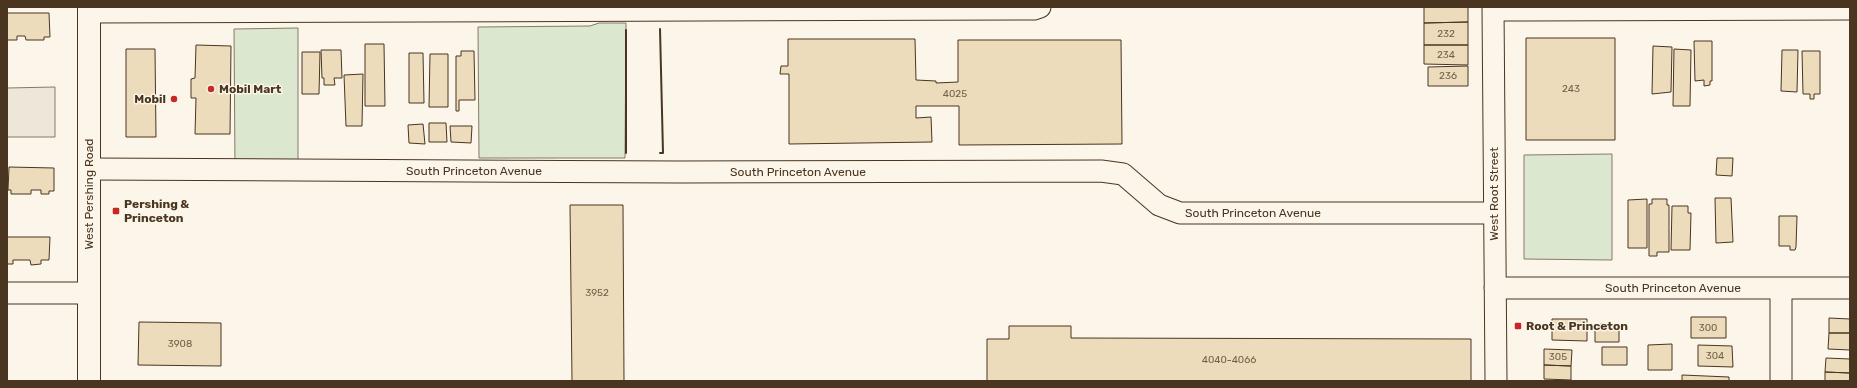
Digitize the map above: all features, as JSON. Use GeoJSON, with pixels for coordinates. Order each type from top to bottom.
{"type":"FeatureCollection","features":[{"type":"Feature","properties":{"kind":"main road","name":"West Pershing Road"},"geometry":{"type":"LineString","coordinates":[[89,9],[89,381]]}},
{"type":"Feature","properties":{"kind":"street"},"geometry":{"type":"LineString","coordinates":[[89,9],[1019,10],[1040,7]]}},
{"type":"Feature","properties":{"kind":"street"},"geometry":{"type":"LineString","coordinates":[[1493,8],[1850,9]]}},
{"type":"Feature","properties":{"kind":"street","name":"West Root Street"},"geometry":{"type":"LineString","coordinates":[[1493,8],[1496,381]]}},
{"type":"Feature","properties":{"kind":"street","name":"South Princeton Avenue"},"geometry":{"type":"LineString","coordinates":[[89,170],[680,172],[1101,171],[1123,174],[1159,205],[1180,213],[1494,213]]}},
{"type":"Feature","properties":{"kind":"street","name":"South Princeton Avenue"},"geometry":{"type":"LineString","coordinates":[[1495,288],[1850,288]]}},
{"type":"Feature","properties":{"kind":"street"},"geometry":{"type":"LineString","coordinates":[[1781,288],[1781,381]]}},
{"type":"Feature","properties":{"kind":"street"},"geometry":{"type":"LineString","coordinates":[[7,293],[89,293]]}},
{"type":"Feature","properties":{"kind":"green space"},"geometry":{"type":"Polygon","coordinates":[[[599,23],[626,23],[625,158],[479,158],[478,27],[590,26],[599,23]]]}},
{"type":"Feature","properties":{"kind":"green space"},"geometry":{"type":"Polygon","coordinates":[[[298,28],[298,171],[235,170],[234,29],[298,28]]]}},
{"type":"Feature","properties":{"kind":"green space"},"geometry":{"type":"Polygon","coordinates":[[[1612,154],[1612,260],[1524,259],[1524,155],[1612,154]]]}},
{"type":"Feature","properties":{"kind":"shaded area"},"geometry":{"type":"Polygon","coordinates":[[[55,87],[55,137],[7,137],[7,88],[55,87]]]}},
{"type":"Feature","properties":{"kind":"building"},"geometry":{"type":"Polygon","coordinates":[[[1424,7],[1468,7],[1468,22],[1424,23],[1424,7]]]}},
{"type":"Feature","properties":{"kind":"building"},"geometry":{"type":"Polygon","coordinates":[[[7,13],[49,13],[50,37],[44,37],[44,40],[26,40],[25,36],[17,36],[17,40],[7,40],[7,13]]]}},
{"type":"Feature","properties":{"kind":"building"},"geometry":{"type":"Polygon","coordinates":[[[1468,22],[1468,45],[1424,45],[1424,23],[1468,22]]]}},
{"type":"Feature","properties":{"kind":"building"},"geometry":{"type":"Polygon","coordinates":[[[1526,38],[1615,38],[1615,140],[1526,140],[1526,38]]]}},
{"type":"Feature","properties":{"kind":"building"},"geometry":{"type":"Polygon","coordinates":[[[788,39],[915,39],[916,80],[936,81],[936,83],[958,82],[958,40],[1121,40],[1122,144],[959,145],[959,106],[916,106],[916,118],[931,117],[932,142],[789,144],[789,74],[780,74],[781,66],[788,66],[788,39]]]}},
{"type":"Feature","properties":{"kind":"building"},"geometry":{"type":"Polygon","coordinates":[[[1694,41],[1712,41],[1712,81],[1710,81],[1710,85],[1704,86],[1704,80],[1695,81],[1694,41]]]}},
{"type":"Feature","properties":{"kind":"building"},"geometry":{"type":"Polygon","coordinates":[[[365,44],[384,44],[385,106],[365,106],[365,44]]]}},
{"type":"Feature","properties":{"kind":"building","name":"Mobil Mart"},"geometry":{"type":"Polygon","coordinates":[[[196,45],[231,46],[230,134],[195,134],[196,98],[191,98],[191,79],[195,78],[196,45]]]}},
{"type":"Feature","properties":{"kind":"building"},"geometry":{"type":"Polygon","coordinates":[[[1424,45],[1468,45],[1468,65],[1424,64],[1424,45]]]}},
{"type":"Feature","properties":{"kind":"building"},"geometry":{"type":"Polygon","coordinates":[[[1653,46],[1672,47],[1671,92],[1652,94],[1653,46]]]}},
{"type":"Feature","properties":{"kind":"building"},"geometry":{"type":"Polygon","coordinates":[[[126,49],[155,49],[156,137],[126,137],[126,49]]]}},
{"type":"Feature","properties":{"kind":"building"},"geometry":{"type":"Polygon","coordinates":[[[1674,49],[1691,50],[1690,106],[1673,106],[1674,49]]]}},
{"type":"Feature","properties":{"kind":"building"},"geometry":{"type":"Polygon","coordinates":[[[321,50],[341,50],[342,78],[334,78],[335,85],[324,85],[324,78],[322,78],[321,50]]]}},
{"type":"Feature","properties":{"kind":"building"},"geometry":{"type":"Polygon","coordinates":[[[1782,50],[1798,50],[1797,92],[1781,91],[1782,50]]]}},
{"type":"Feature","properties":{"kind":"building"},"geometry":{"type":"Polygon","coordinates":[[[461,51],[474,51],[475,100],[459,100],[459,111],[456,111],[456,56],[461,56],[461,51]]]}},
{"type":"Feature","properties":{"kind":"building"},"geometry":{"type":"Polygon","coordinates":[[[1802,51],[1820,51],[1820,94],[1814,94],[1814,99],[1810,99],[1810,94],[1803,94],[1802,51]]]}},
{"type":"Feature","properties":{"kind":"building"},"geometry":{"type":"Polygon","coordinates":[[[302,52],[320,52],[319,94],[302,94],[302,52]]]}},
{"type":"Feature","properties":{"kind":"building"},"geometry":{"type":"Polygon","coordinates":[[[409,53],[423,53],[424,103],[409,103],[409,53]]]}},
{"type":"Feature","properties":{"kind":"building"},"geometry":{"type":"Polygon","coordinates":[[[430,54],[448,54],[448,107],[429,107],[430,54]]]}},
{"type":"Feature","properties":{"kind":"building"},"geometry":{"type":"Polygon","coordinates":[[[1468,66],[1468,86],[1428,86],[1428,67],[1468,66]]]}},
{"type":"Feature","properties":{"kind":"building"},"geometry":{"type":"Polygon","coordinates":[[[363,74],[362,126],[346,126],[344,75],[363,74]]]}},
{"type":"Feature","properties":{"kind":"building"},"geometry":{"type":"Polygon","coordinates":[[[429,123],[446,123],[447,142],[429,142],[429,123]]]}},
{"type":"Feature","properties":{"kind":"building"},"geometry":{"type":"Polygon","coordinates":[[[423,124],[425,144],[409,143],[408,125],[423,124]]]}},
{"type":"Feature","properties":{"kind":"building"},"geometry":{"type":"Polygon","coordinates":[[[450,126],[472,126],[471,143],[451,142],[450,126]]]}},
{"type":"Feature","properties":{"kind":"building"},"geometry":{"type":"Polygon","coordinates":[[[1717,158],[1733,158],[1732,176],[1716,175],[1717,158]]]}},
{"type":"Feature","properties":{"kind":"building"},"geometry":{"type":"Polygon","coordinates":[[[9,167],[54,168],[54,191],[49,191],[49,194],[41,194],[41,190],[31,190],[31,194],[11,194],[11,190],[8,190],[9,167]]]}},
{"type":"Feature","properties":{"kind":"building"},"geometry":{"type":"Polygon","coordinates":[[[1715,198],[1731,198],[1733,242],[1716,243],[1715,198]]]}},
{"type":"Feature","properties":{"kind":"building"},"geometry":{"type":"Polygon","coordinates":[[[1647,199],[1647,248],[1628,248],[1628,200],[1647,199]]]}},
{"type":"Feature","properties":{"kind":"building"},"geometry":{"type":"Polygon","coordinates":[[[1652,199],[1667,199],[1667,205],[1669,205],[1669,252],[1657,252],[1657,256],[1649,256],[1649,204],[1652,204],[1652,199]]]}},
{"type":"Feature","properties":{"kind":"building"},"geometry":{"type":"Polygon","coordinates":[[[570,205],[623,205],[624,381],[572,381],[570,205]]]}},
{"type":"Feature","properties":{"kind":"building"},"geometry":{"type":"Polygon","coordinates":[[[1672,206],[1688,206],[1688,213],[1691,213],[1690,250],[1671,250],[1672,206]]]}},
{"type":"Feature","properties":{"kind":"building"},"geometry":{"type":"Polygon","coordinates":[[[1779,216],[1797,216],[1795,250],[1790,250],[1790,246],[1779,246],[1779,216]]]}},
{"type":"Feature","properties":{"kind":"building"},"geometry":{"type":"Polygon","coordinates":[[[7,237],[50,237],[49,260],[41,260],[41,264],[31,265],[30,260],[13,260],[13,264],[7,264],[7,237]]]}},
{"type":"Feature","properties":{"kind":"building"},"geometry":{"type":"Polygon","coordinates":[[[1691,317],[1726,317],[1726,338],[1691,338],[1691,317]]]}},
{"type":"Feature","properties":{"kind":"building"},"geometry":{"type":"Polygon","coordinates":[[[1829,318],[1850,319],[1850,333],[1829,333],[1829,318]]]}},
{"type":"Feature","properties":{"kind":"building"},"geometry":{"type":"Polygon","coordinates":[[[1552,319],[1587,319],[1587,341],[1552,340],[1552,319]]]}},
{"type":"Feature","properties":{"kind":"building"},"geometry":{"type":"Polygon","coordinates":[[[139,322],[221,323],[221,366],[138,365],[139,322]]]}},
{"type":"Feature","properties":{"kind":"building"},"geometry":{"type":"Polygon","coordinates":[[[1595,324],[1619,324],[1619,342],[1595,342],[1595,324]]]}},
{"type":"Feature","properties":{"kind":"building"},"geometry":{"type":"Polygon","coordinates":[[[1009,326],[1071,326],[1071,338],[1471,339],[1471,381],[987,381],[987,339],[1009,339],[1009,326]]]}},
{"type":"Feature","properties":{"kind":"building"},"geometry":{"type":"Polygon","coordinates":[[[1829,333],[1850,333],[1850,350],[1828,349],[1829,333]]]}},
{"type":"Feature","properties":{"kind":"building"},"geometry":{"type":"Polygon","coordinates":[[[1672,344],[1672,370],[1648,370],[1648,345],[1672,344]]]}},
{"type":"Feature","properties":{"kind":"building"},"geometry":{"type":"Polygon","coordinates":[[[1698,345],[1732,346],[1733,367],[1698,366],[1698,345]]]}},
{"type":"Feature","properties":{"kind":"building"},"geometry":{"type":"Polygon","coordinates":[[[1602,347],[1627,347],[1627,365],[1602,365],[1602,347]]]}},
{"type":"Feature","properties":{"kind":"building"},"geometry":{"type":"Polygon","coordinates":[[[1544,349],[1572,350],[1571,366],[1544,365],[1544,349]]]}},
{"type":"Feature","properties":{"kind":"building"},"geometry":{"type":"Polygon","coordinates":[[[1826,358],[1850,359],[1850,373],[1825,372],[1826,358]]]}},
{"type":"Feature","properties":{"kind":"building"},"geometry":{"type":"Polygon","coordinates":[[[1544,365],[1571,366],[1571,380],[1544,379],[1544,365]]]}},
{"type":"Feature","properties":{"kind":"building"},"geometry":{"type":"Polygon","coordinates":[[[1825,372],[1850,373],[1850,381],[1825,381],[1825,372]]]}},
{"type":"Feature","properties":{"kind":"building"},"geometry":{"type":"Polygon","coordinates":[[[1682,375],[1729,377],[1729,381],[1682,381],[1682,375]]]}},
{"type":"Feature","properties":{"kind":"wall"},"geometry":{"type":"LineString","coordinates":[[660,29],[663,153],[660,153]]}},
{"type":"Feature","properties":{"kind":"wall"},"geometry":{"type":"LineString","coordinates":[[626,30],[626,153]]}},
{"type":"Feature","properties":{"kind":"place","name":"Mobil Mart"},"geometry":{"type":"Point","coordinates":[211,89]}},
{"type":"Feature","properties":{"kind":"place","name":"Mobil"},"geometry":{"type":"Point","coordinates":[174,99]}},
{"type":"Feature","properties":{"kind":"place","name":"Pershing & Princeton"},"geometry":{"type":"Point","coordinates":[116,211]}},
{"type":"Feature","properties":{"kind":"place","name":"Root & Princeton"},"geometry":{"type":"Point","coordinates":[1518,326]}}]}
